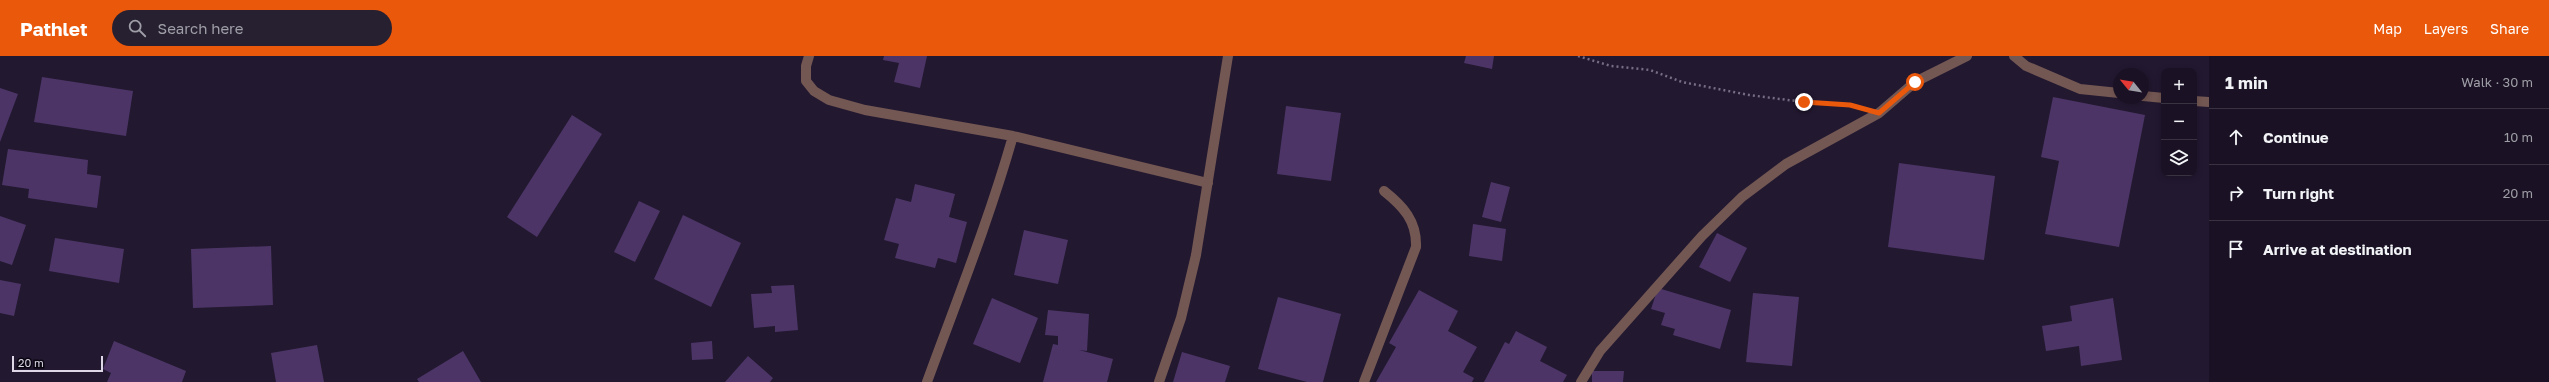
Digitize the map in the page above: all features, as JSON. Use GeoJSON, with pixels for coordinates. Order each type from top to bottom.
{"type":"FeatureCollection","features":[{"type":"Feature","properties":{"kind":"street"},"geometry":{"type":"LineString","coordinates":[[809,56],[806,66],[806,81],[814,92],[829,100],[865,110],[1013,136],[1208,183]]}},
{"type":"Feature","properties":{"kind":"street"},"geometry":{"type":"LineString","coordinates":[[1159,382],[1180,318],[1191,276],[1208,183],[1228,56]]}},
{"type":"Feature","properties":{"kind":"street"},"geometry":{"type":"LineString","coordinates":[[1581,382],[1600,351],[1702,236],[1742,197],[1786,164],[1879,113],[1915,82],[1967,56]]}},
{"type":"Feature","properties":{"kind":"street"},"geometry":{"type":"LineString","coordinates":[[2014,56],[2026,66],[2080,89],[2113,92]]}},
{"type":"Feature","properties":{"kind":"street"},"geometry":{"type":"LineString","coordinates":[[2149,97],[2161,98]]}},
{"type":"Feature","properties":{"kind":"street"},"geometry":{"type":"LineString","coordinates":[[2197,101],[2209,102]]}},
{"type":"Feature","properties":{"kind":"street"},"geometry":{"type":"LineString","coordinates":[[928,382],[996,197],[1013,136]]}},
{"type":"Feature","properties":{"kind":"street"},"geometry":{"type":"LineString","coordinates":[[1364,382],[1416,247],[1415,231],[1407,213],[1384,191]]}},
{"type":"Feature","properties":{"kind":"path"},"geometry":{"type":"LineString","coordinates":[[1578,56],[1611,66],[1650,70],[1682,82],[1749,95],[1804,102],[1850,105],[1879,113]]}},
{"type":"Feature","properties":{"kind":"building"},"geometry":{"type":"Polygon","coordinates":[[[884,56],[927,56],[920,88],[894,82],[899,63],[883,60],[884,56]]]}},
{"type":"Feature","properties":{"kind":"building"},"geometry":{"type":"Polygon","coordinates":[[[1466,56],[1494,56],[1492,69],[1464,63],[1466,56]]]}},
{"type":"Feature","properties":{"kind":"building"},"geometry":{"type":"Polygon","coordinates":[[[42,77],[133,91],[126,136],[34,122],[42,77]]]}},
{"type":"Feature","properties":{"kind":"building"},"geometry":{"type":"Polygon","coordinates":[[[0,88],[18,94],[0,142],[0,88]]]}},
{"type":"Feature","properties":{"kind":"building"},"geometry":{"type":"Polygon","coordinates":[[[2053,97],[2145,115],[2119,247],[2045,234],[2059,161],[2041,157],[2053,97]]]}},
{"type":"Feature","properties":{"kind":"building"},"geometry":{"type":"Polygon","coordinates":[[[1286,106],[1341,113],[1331,181],[1277,174],[1286,106]]]}},
{"type":"Feature","properties":{"kind":"building"},"geometry":{"type":"Polygon","coordinates":[[[572,115],[602,134],[537,237],[507,217],[572,115]]]}},
{"type":"Feature","properties":{"kind":"building"},"geometry":{"type":"Polygon","coordinates":[[[8,149],[88,160],[87,174],[101,176],[97,208],[28,198],[29,189],[2,185],[8,149]]]}},
{"type":"Feature","properties":{"kind":"building"},"geometry":{"type":"Polygon","coordinates":[[[1899,163],[1995,176],[1984,260],[1888,247],[1899,163]]]}},
{"type":"Feature","properties":{"kind":"building"},"geometry":{"type":"Polygon","coordinates":[[[1491,182],[1510,187],[1501,222],[1482,217],[1491,182]]]}},
{"type":"Feature","properties":{"kind":"building"},"geometry":{"type":"Polygon","coordinates":[[[915,184],[955,194],[949,217],[967,222],[956,263],[938,258],[935,268],[895,258],[899,244],[884,240],[896,198],[911,202],[915,184]]]}},
{"type":"Feature","properties":{"kind":"building"},"geometry":{"type":"Polygon","coordinates":[[[639,201],[660,211],[635,262],[614,252],[639,201]]]}},
{"type":"Feature","properties":{"kind":"building"},"geometry":{"type":"Polygon","coordinates":[[[683,215],[741,243],[711,307],[654,279],[683,215]]]}},
{"type":"Feature","properties":{"kind":"building"},"geometry":{"type":"Polygon","coordinates":[[[0,216],[26,225],[12,265],[0,261],[0,216]]]}},
{"type":"Feature","properties":{"kind":"building"},"geometry":{"type":"Polygon","coordinates":[[[1473,224],[1506,229],[1502,261],[1469,256],[1473,224]]]}},
{"type":"Feature","properties":{"kind":"building"},"geometry":{"type":"Polygon","coordinates":[[[1024,230],[1068,240],[1058,284],[1014,275],[1024,230]]]}},
{"type":"Feature","properties":{"kind":"building"},"geometry":{"type":"Polygon","coordinates":[[[1717,233],[1747,248],[1730,282],[1699,267],[1717,233]]]}},
{"type":"Feature","properties":{"kind":"building"},"geometry":{"type":"Polygon","coordinates":[[[55,238],[124,249],[119,283],[49,271],[55,238]]]}},
{"type":"Feature","properties":{"kind":"building"},"geometry":{"type":"Polygon","coordinates":[[[271,246],[273,305],[193,308],[191,249],[271,246]]]}},
{"type":"Feature","properties":{"kind":"building"},"geometry":{"type":"Polygon","coordinates":[[[0,280],[21,284],[14,316],[0,313],[0,280]]]}},
{"type":"Feature","properties":{"kind":"building"},"geometry":{"type":"Polygon","coordinates":[[[794,285],[798,330],[775,332],[775,326],[754,328],[751,294],[772,293],[771,286],[794,285]]]}},
{"type":"Feature","properties":{"kind":"building"},"geometry":{"type":"Polygon","coordinates":[[[1658,288],[1731,310],[1720,349],[1673,335],[1675,329],[1661,325],[1665,313],[1651,309],[1658,288]]]}},
{"type":"Feature","properties":{"kind":"building"},"geometry":{"type":"Polygon","coordinates":[[[1419,290],[1458,311],[1448,331],[1477,347],[1463,372],[1474,378],[1472,382],[1376,382],[1396,347],[1389,343],[1419,290]]]}},
{"type":"Feature","properties":{"kind":"building"},"geometry":{"type":"Polygon","coordinates":[[[1753,293],[1799,297],[1792,366],[1746,362],[1753,293]]]}},
{"type":"Feature","properties":{"kind":"building"},"geometry":{"type":"Polygon","coordinates":[[[1278,297],[1341,314],[1323,382],[1307,382],[1258,369],[1278,297]]]}},
{"type":"Feature","properties":{"kind":"building"},"geometry":{"type":"Polygon","coordinates":[[[992,298],[1038,318],[1020,363],[973,344],[992,298]]]}},
{"type":"Feature","properties":{"kind":"building"},"geometry":{"type":"Polygon","coordinates":[[[2113,298],[2122,360],[2081,366],[2079,346],[2046,351],[2042,326],[2072,321],[2070,306],[2113,298]]]}},
{"type":"Feature","properties":{"kind":"building"},"geometry":{"type":"Polygon","coordinates":[[[1048,310],[1089,314],[1087,351],[1079,350],[1113,359],[1107,382],[1043,382],[1053,344],[1058,345],[1058,336],[1045,335],[1048,310]]]}},
{"type":"Feature","properties":{"kind":"building"},"geometry":{"type":"Polygon","coordinates":[[[1516,331],[1547,347],[1540,361],[1567,375],[1563,382],[1484,382],[1505,342],[1509,344],[1516,331]]]}},
{"type":"Feature","properties":{"kind":"building"},"geometry":{"type":"Polygon","coordinates":[[[114,341],[186,371],[182,382],[107,382],[111,373],[103,369],[114,341]]]}},
{"type":"Feature","properties":{"kind":"building"},"geometry":{"type":"Polygon","coordinates":[[[712,341],[713,359],[692,360],[691,343],[712,341]]]}},
{"type":"Feature","properties":{"kind":"building"},"geometry":{"type":"Polygon","coordinates":[[[317,345],[324,382],[276,382],[271,353],[317,345]]]}},
{"type":"Feature","properties":{"kind":"building"},"geometry":{"type":"Polygon","coordinates":[[[463,351],[481,382],[419,382],[417,379],[463,351]]]}},
{"type":"Feature","properties":{"kind":"building"},"geometry":{"type":"Polygon","coordinates":[[[1182,352],[1230,366],[1225,382],[1173,382],[1182,352]]]}},
{"type":"Feature","properties":{"kind":"building"},"geometry":{"type":"Polygon","coordinates":[[[748,356],[773,378],[770,382],[725,382],[748,356]]]}},
{"type":"Feature","properties":{"kind":"building"},"geometry":{"type":"Polygon","coordinates":[[[1592,371],[1624,371],[1623,382],[1592,382],[1592,371]]]}},
{"type":"Feature","properties":{"kind":"route"},"geometry":{"type":"LineString","coordinates":[[1804,102],[1850,105],[1879,113],[1915,82]]}}]}
